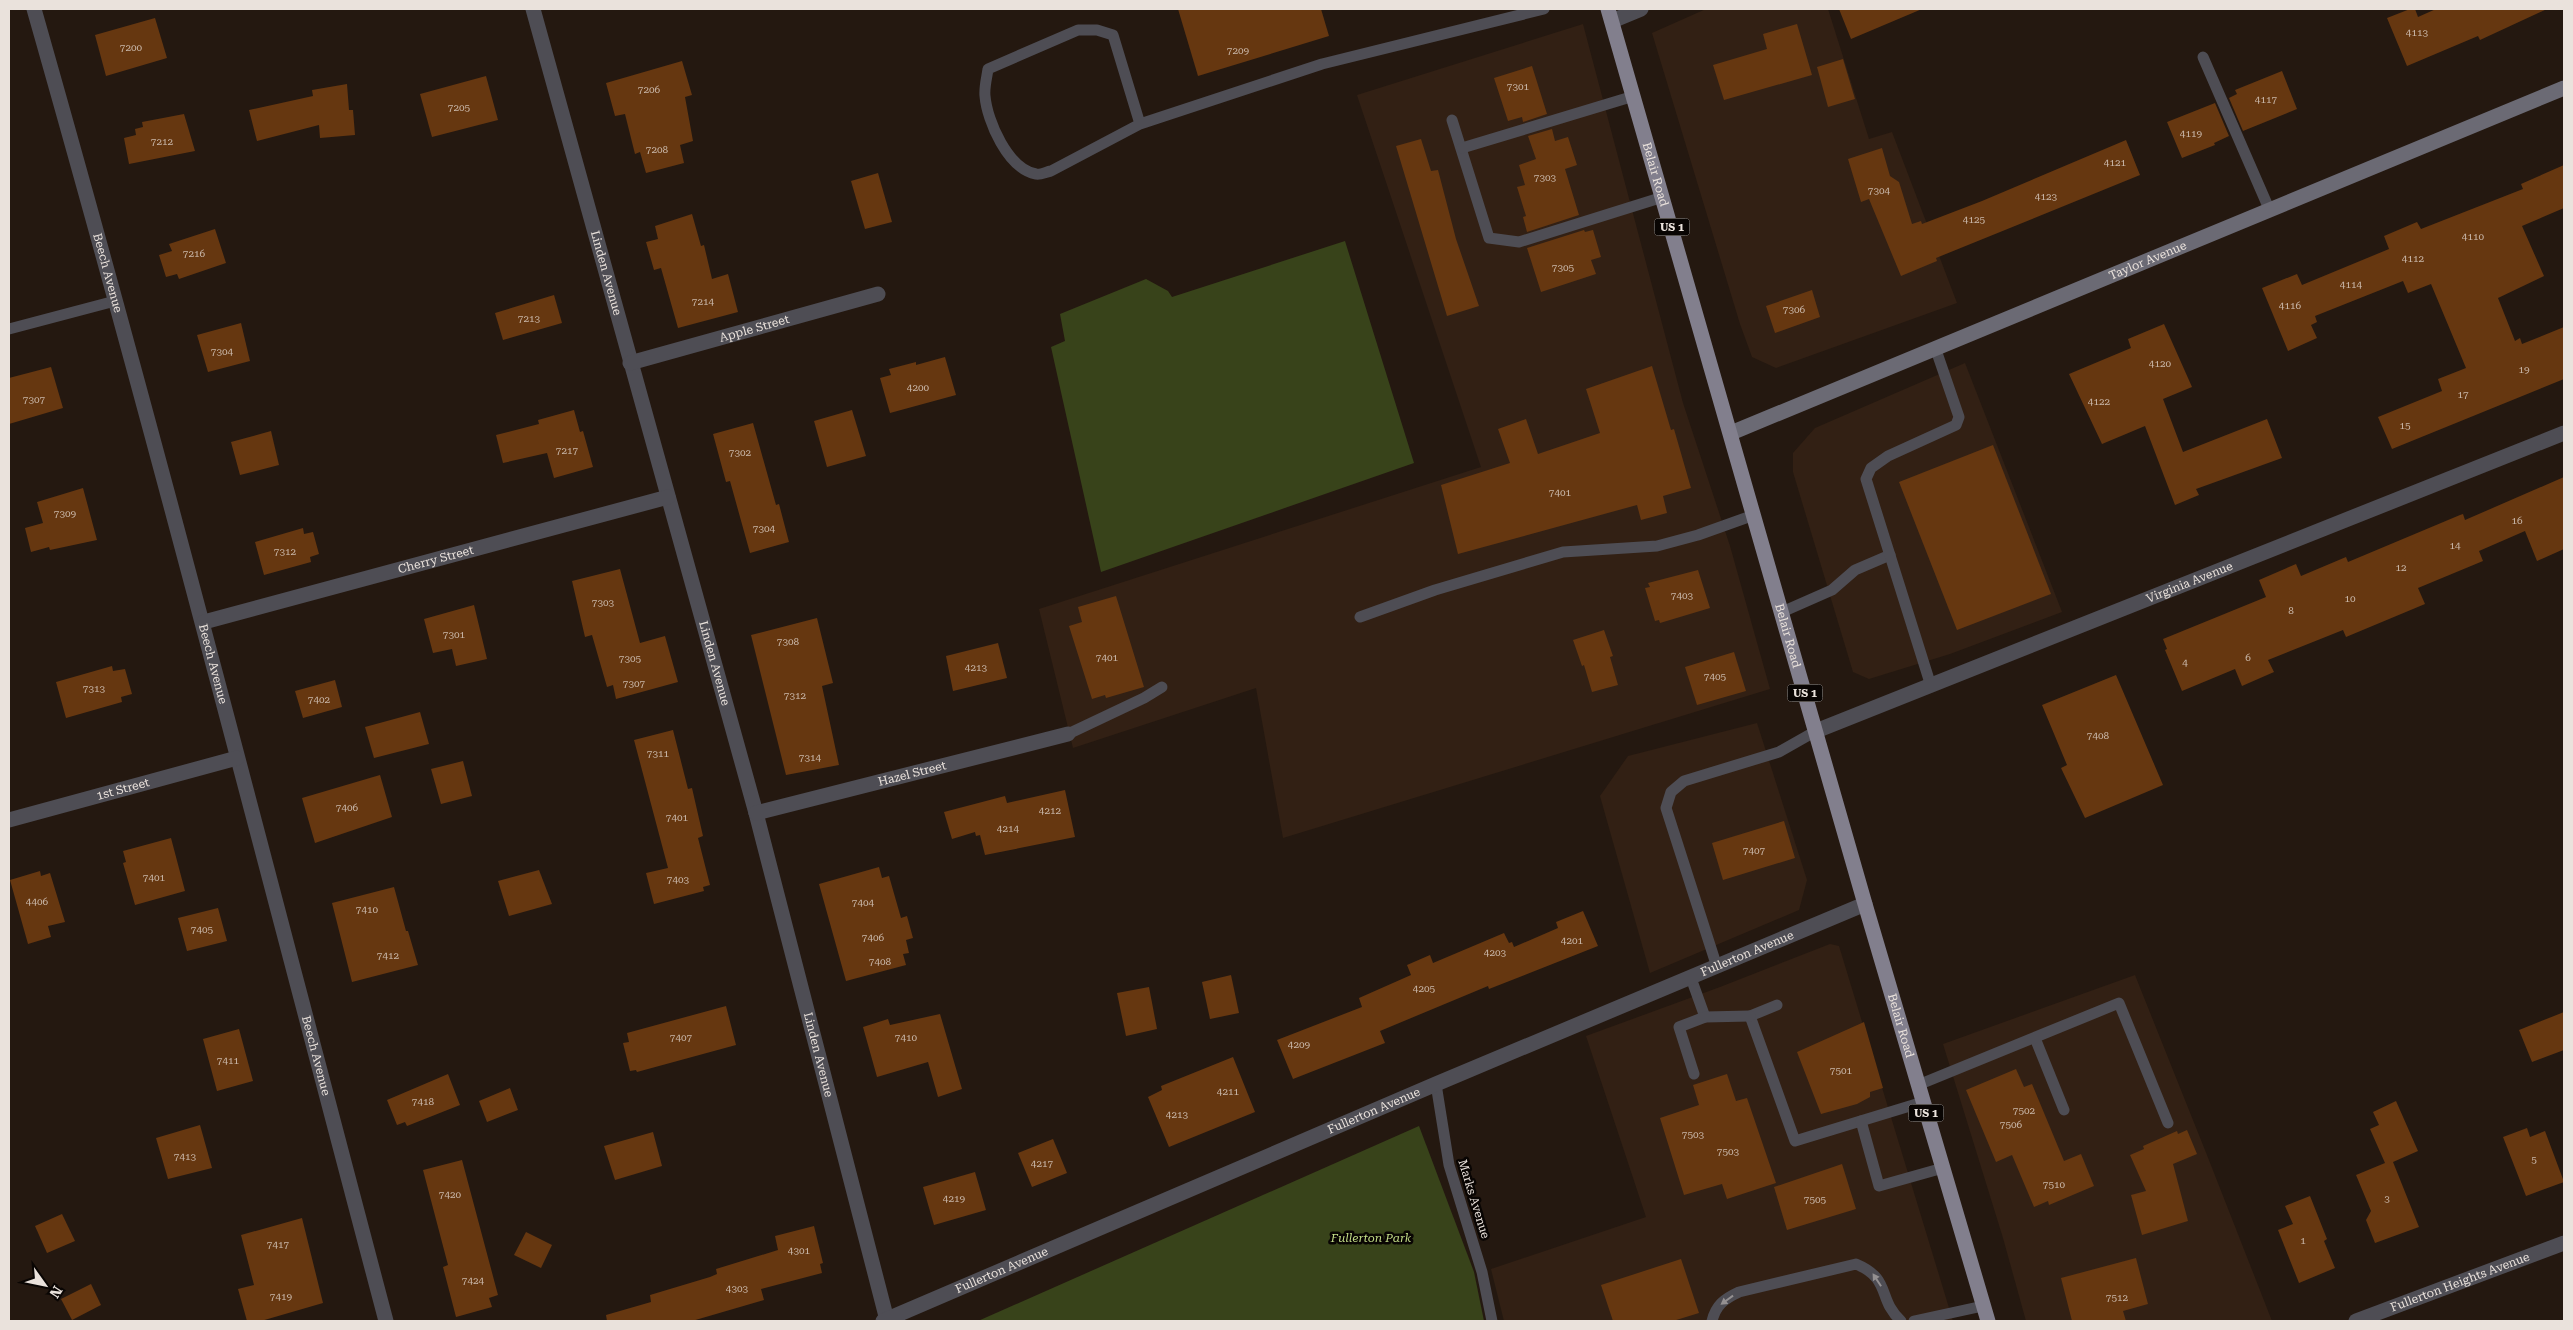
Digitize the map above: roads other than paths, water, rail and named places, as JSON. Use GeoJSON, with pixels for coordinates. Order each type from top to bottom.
{"type":"FeatureCollection","features":[{"type":"Feature","properties":{"kind":"main road","name":"Belair Road"},"geometry":{"type":"LineString","coordinates":[[1610,15],[1865,904],[1988,1321]]}},
{"type":"Feature","properties":{"kind":"main road","name":"Taylor Avenue"},"geometry":{"type":"LineString","coordinates":[[1731,433],[1936,350],[2564,88]]}},
{"type":"Feature","properties":{"kind":"street","name":"Beech Avenue"},"geometry":{"type":"LineString","coordinates":[[34,9],[204,622],[237,758],[386,1321]]}},
{"type":"Feature","properties":{"kind":"street","name":"Linden Avenue"},"geometry":{"type":"LineString","coordinates":[[533,9],[756,813],[885,1321]]}},
{"type":"Feature","properties":{"kind":"street"},"geometry":{"type":"LineString","coordinates":[[1610,15],[1641,9]]}},
{"type":"Feature","properties":{"kind":"street","name":"Apple Street"},"geometry":{"type":"LineString","coordinates":[[630,363],[878,294]]}},
{"type":"Feature","properties":{"kind":"street","name":"Virginia Avenue"},"geometry":{"type":"LineString","coordinates":[[1816,731],[2564,433]]}},
{"type":"Feature","properties":{"kind":"street","name":"Cherry Street"},"geometry":{"type":"LineString","coordinates":[[204,622],[668,497]]}},
{"type":"Feature","properties":{"kind":"street","name":"Hazel Street"},"geometry":{"type":"LineString","coordinates":[[756,813],[1068,734]]}},
{"type":"Feature","properties":{"kind":"street","name":"1st Street"},"geometry":{"type":"LineString","coordinates":[[9,820],[237,758]]}},
{"type":"Feature","properties":{"kind":"street","name":"Fullerton Avenue"},"geometry":{"type":"LineString","coordinates":[[885,1321],[1436,1084],[1865,904]]}},
{"type":"Feature","properties":{"kind":"street","name":"Fullerton Heights Avenue"},"geometry":{"type":"LineString","coordinates":[[2356,1321],[2564,1243]]}},
{"type":"Feature","properties":{"kind":"lane"},"geometry":{"type":"LineString","coordinates":[[1140,124],[1113,35],[1097,30],[1078,30],[988,68],[984,95],[993,129],[1005,150],[1027,170],[1037,174],[1051,171],[1140,124],[1322,64],[1544,9]]}},
{"type":"Feature","properties":{"kind":"lane"},"geometry":{"type":"LineString","coordinates":[[2203,57],[2270,211]]}},
{"type":"Feature","properties":{"kind":"lane"},"geometry":{"type":"LineString","coordinates":[[1462,148],[1634,96]]}},
{"type":"Feature","properties":{"kind":"lane"},"geometry":{"type":"LineString","coordinates":[[1452,120],[1490,238],[1519,242],[1663,197]]}},
{"type":"Feature","properties":{"kind":"lane"},"geometry":{"type":"LineString","coordinates":[[9,329],[115,301]]}},
{"type":"Feature","properties":{"kind":"lane"},"geometry":{"type":"LineString","coordinates":[[1931,686],[1866,479],[1871,468],[1888,456],[1956,425],[1959,417],[1936,350]]}},
{"type":"Feature","properties":{"kind":"lane"},"geometry":{"type":"LineString","coordinates":[[1360,616],[1435,590],[1563,552],[1657,546],[1698,536],[1754,515]]}},
{"type":"Feature","properties":{"kind":"lane"},"geometry":{"type":"LineString","coordinates":[[1782,612],[1832,590],[1855,570],[1890,555]]}},
{"type":"Feature","properties":{"kind":"lane"},"geometry":{"type":"LineString","coordinates":[[1068,734],[1144,698],[1162,686]]}},
{"type":"Feature","properties":{"kind":"lane"},"geometry":{"type":"LineString","coordinates":[[1717,967],[1666,808],[1671,792],[1684,781],[1780,752],[1816,731]]}},
{"type":"Feature","properties":{"kind":"lane"},"geometry":{"type":"LineString","coordinates":[[1691,978],[1705,1017]]}},
{"type":"Feature","properties":{"kind":"lane"},"geometry":{"type":"LineString","coordinates":[[1918,1085],[2119,1003],[2168,1123]]}},
{"type":"Feature","properties":{"kind":"lane"},"geometry":{"type":"LineString","coordinates":[[1694,1074],[1679,1026],[1705,1017],[1750,1016],[1777,1005]]}},
{"type":"Feature","properties":{"kind":"lane"},"geometry":{"type":"LineString","coordinates":[[1750,1016],[1795,1141],[1923,1102]]}},
{"type":"Feature","properties":{"kind":"lane"},"geometry":{"type":"LineString","coordinates":[[2035,1038],[2064,1110]]}},
{"type":"Feature","properties":{"kind":"lane","name":"Marks Avenue"},"geometry":{"type":"LineString","coordinates":[[1436,1084],[1448,1164],[1482,1272],[1492,1321]]}},
{"type":"Feature","properties":{"kind":"lane"},"geometry":{"type":"LineString","coordinates":[[1861,1121],[1879,1186],[1943,1168]]}},
{"type":"Feature","properties":{"kind":"lane"},"geometry":{"type":"LineString","coordinates":[[1712,1321],[1714,1311],[1724,1299],[1738,1292],[1856,1264],[1871,1271],[1880,1282],[1893,1314],[1901,1321]]}},
{"type":"Feature","properties":{"kind":"lane"},"geometry":{"type":"LineString","coordinates":[[1914,1321],[1983,1306]]}},
{"type":"Feature","properties":{"kind":"park label","name":"Fullerton Park"},"geometry":{"type":"Point","coordinates":[1371,1238]}}]}
